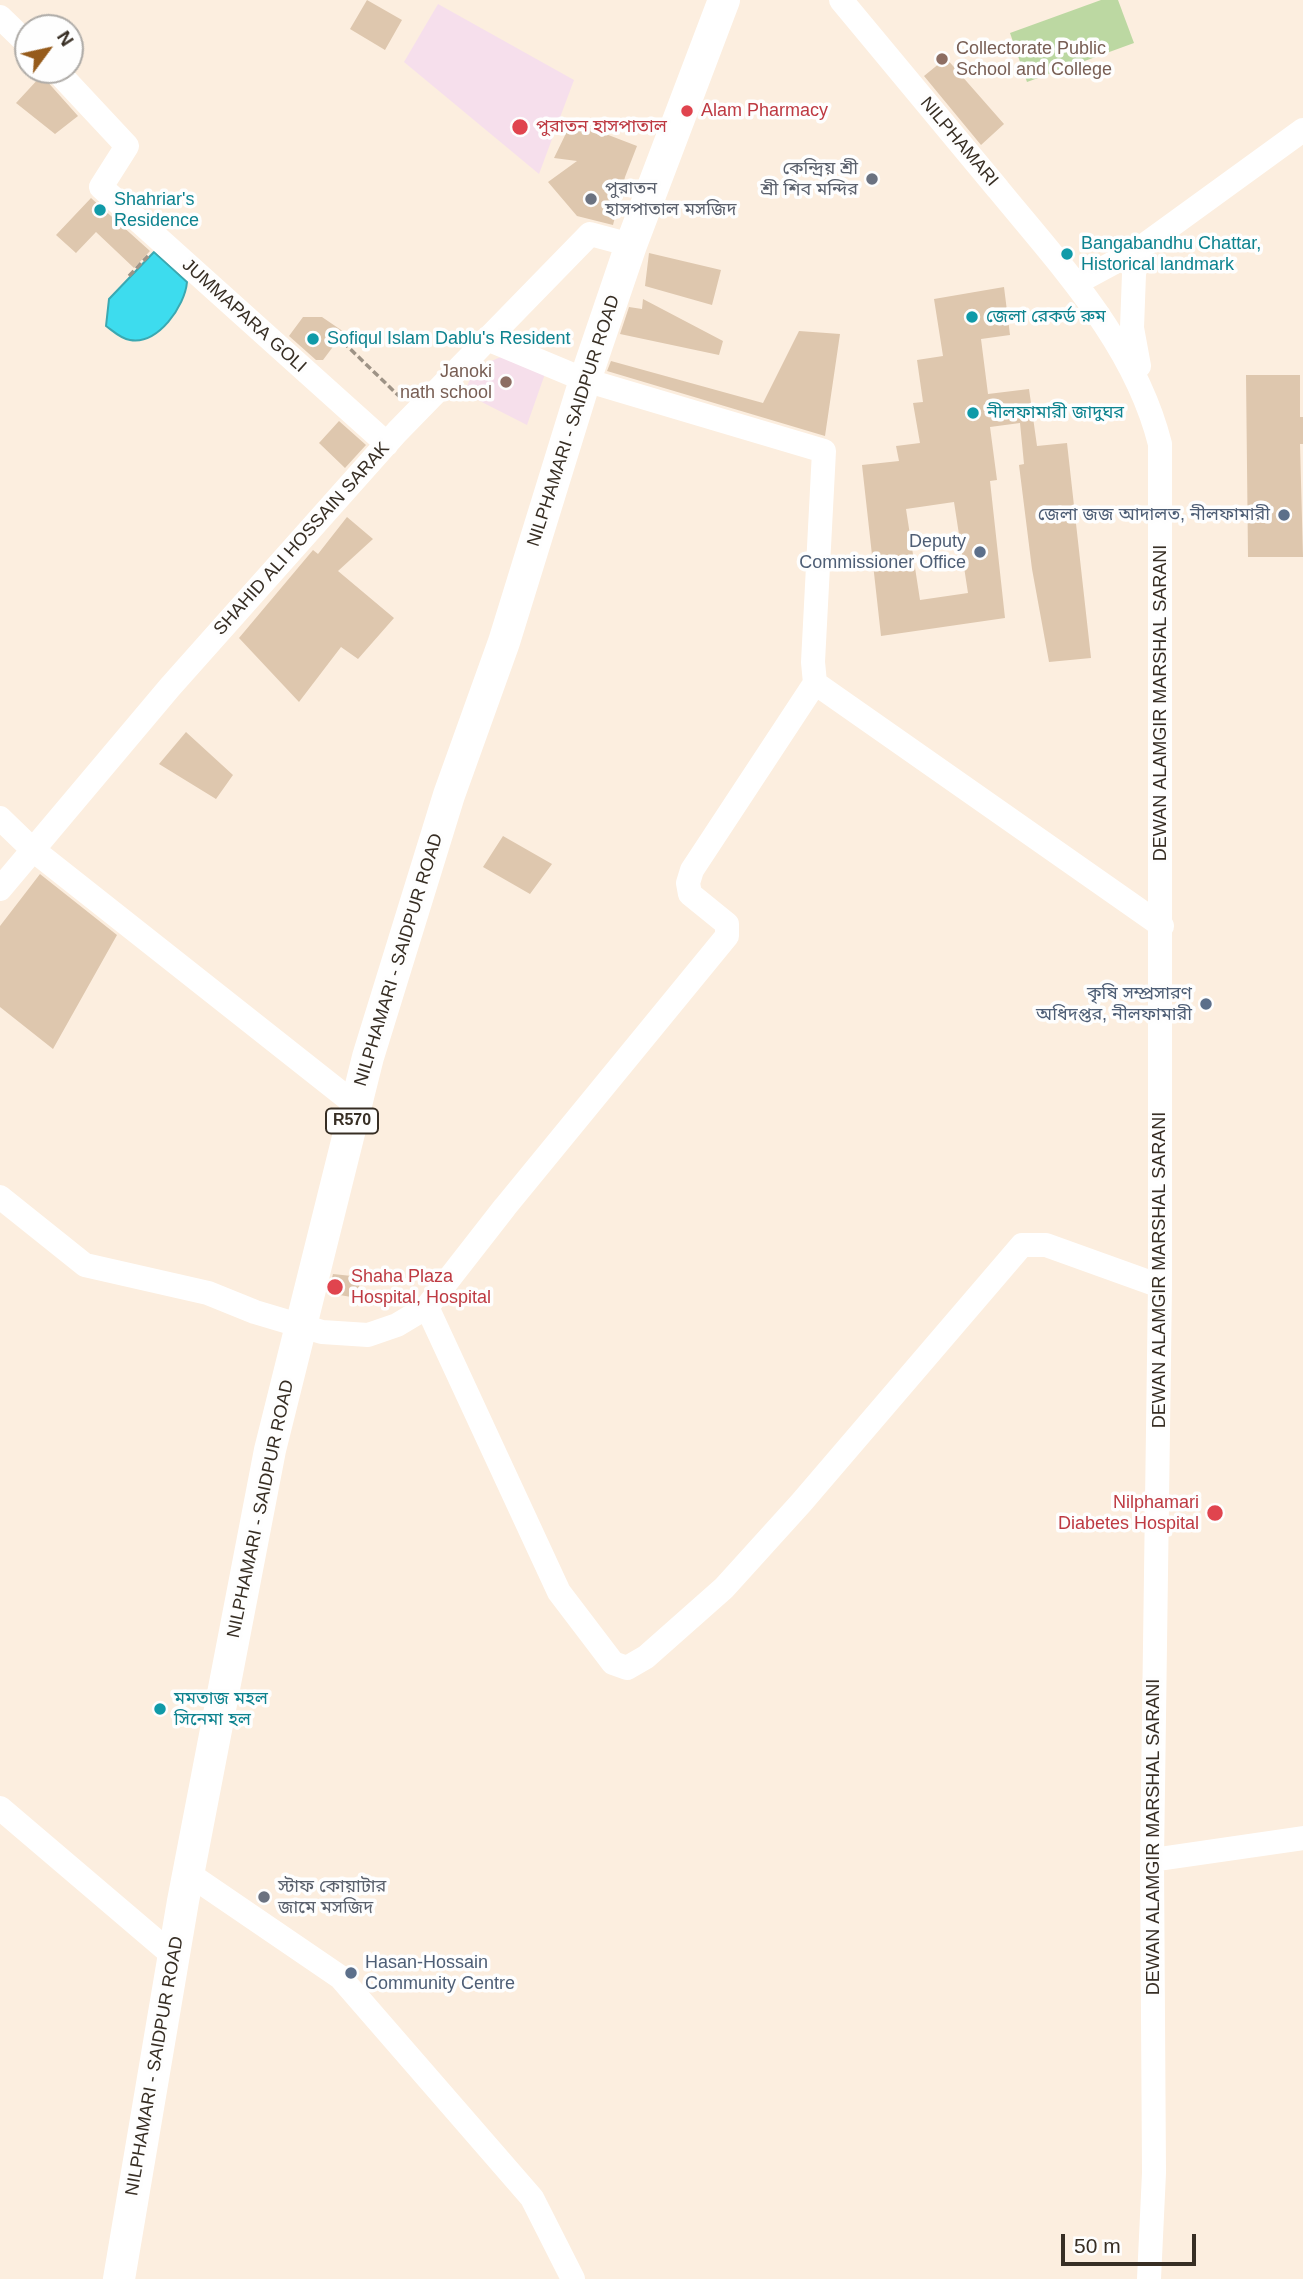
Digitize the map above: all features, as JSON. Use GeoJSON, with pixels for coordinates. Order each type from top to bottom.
{"type":"FeatureCollection","features":[{"type":"Feature","properties":{"kind":"main road","name":"NILPHAMARI - SAIDPUR ROAD"},"geometry":{"type":"LineString","coordinates":[[119,2279],[189,1874],[270,1450],[368,1057],[449,796],[504,642],[585,380],[631,245],[724,0]]}},
{"type":"Feature","properties":{"kind":"street","name":"NILPHAMARI"},"geometry":{"type":"LineString","coordinates":[[841,0],[1076,283]]}},
{"type":"Feature","properties":{"kind":"street"},"geometry":{"type":"LineString","coordinates":[[0,18],[14,31]]}},
{"type":"Feature","properties":{"kind":"street","name":"JUMMAPARA GOLI"},"geometry":{"type":"LineString","coordinates":[[69,84],[127,146],[101,187],[387,444]]}},
{"type":"Feature","properties":{"kind":"street"},"geometry":{"type":"LineString","coordinates":[[1076,283],[1139,249],[1303,130]]}},
{"type":"Feature","properties":{"kind":"street","name":"SHAHID ALI HOSSAIN SARAK"},"geometry":{"type":"LineString","coordinates":[[0,889],[162,697],[387,444],[590,234],[631,245]]}},
{"type":"Feature","properties":{"kind":"street"},"geometry":{"type":"LineString","coordinates":[[1139,249],[1134,274],[1132,328],[1145,397]]}},
{"type":"Feature","properties":{"kind":"street","name":"DEWAN ALAMGIR MARSHAL SARANI"},"geometry":{"type":"LineString","coordinates":[[1076,283],[1115,337],[1145,397],[1160,444],[1160,1286],[1152,1860],[1154,2173],[1149,2279]]}},
{"type":"Feature","properties":{"kind":"street"},"geometry":{"type":"LineString","coordinates":[[0,1198],[85,1265],[208,1293],[255,1312],[322,1332],[368,1335],[397,1325],[427,1307],[505,1207],[727,936],[727,924],[690,894],[688,883],[692,870],[815,683],[813,662],[824,451],[585,380],[488,339]]}},
{"type":"Feature","properties":{"kind":"street"},"geometry":{"type":"LineString","coordinates":[[815,683],[1161,926]]}},
{"type":"Feature","properties":{"kind":"street"},"geometry":{"type":"LineString","coordinates":[[0,818],[32,849],[356,1105]]}},
{"type":"Feature","properties":{"kind":"street"},"geometry":{"type":"LineString","coordinates":[[427,1307],[559,1592],[613,1663],[627,1668],[646,1657],[724,1588],[801,1503],[1022,1245],[1046,1245],[1160,1286]]}},
{"type":"Feature","properties":{"kind":"street"},"geometry":{"type":"LineString","coordinates":[[0,1808],[174,1957]]}},
{"type":"Feature","properties":{"kind":"street"},"geometry":{"type":"LineString","coordinates":[[1152,1860],[1303,1838]]}},
{"type":"Feature","properties":{"kind":"street"},"geometry":{"type":"LineString","coordinates":[[189,1874],[340,1977],[532,2198],[573,2279]]}},
{"type":"Feature","properties":{"kind":"path"},"geometry":{"type":"LineString","coordinates":[[129,276],[162,242]]}},
{"type":"Feature","properties":{"kind":"path"},"geometry":{"type":"LineString","coordinates":[[344,342],[417,412]]}},
{"type":"Feature","properties":{"kind":"shaded area","name":"পুরাতন হাসপাতাল"},"geometry":{"type":"Polygon","coordinates":[[[438,4],[574,80],[539,174],[404,62],[438,4]]]}},
{"type":"Feature","properties":{"kind":"shaded area","name":"Janoki nath school"},"geometry":{"type":"Polygon","coordinates":[[[503,356],[546,371],[527,425],[464,393],[475,368],[503,356]]]}},
{"type":"Feature","properties":{"kind":"green space"},"geometry":{"type":"Polygon","coordinates":[[[1101,0],[1118,0],[1134,43],[1027,82],[1010,33],[1101,0]]]}},
{"type":"Feature","properties":{"kind":"water"},"geometry":{"type":"Polygon","coordinates":[[[154,252],[187,282],[185,292],[175,312],[160,330],[140,340],[130,340],[106,326],[109,299],[154,252]]]}},
{"type":"Feature","properties":{"kind":"building"},"geometry":{"type":"Polygon","coordinates":[[[367,0],[402,20],[385,50],[350,29],[367,0]]]}},
{"type":"Feature","properties":{"kind":"building","name":"Collectorate Public School and College"},"geometry":{"type":"Polygon","coordinates":[[[946,58],[1004,124],[981,145],[924,76],[946,58]]]}},
{"type":"Feature","properties":{"kind":"building"},"geometry":{"type":"Polygon","coordinates":[[[34,84],[49,84],[78,116],[55,134],[16,103],[34,84]]]}},
{"type":"Feature","properties":{"kind":"building"},"geometry":{"type":"Polygon","coordinates":[[[572,121],[637,146],[625,177],[613,225],[577,216],[548,182],[577,161],[554,158],[572,121]]]}},
{"type":"Feature","properties":{"kind":"building","name":"Shahriar's Residence"},"geometry":{"type":"Polygon","coordinates":[[[91,198],[150,251],[134,268],[96,232],[76,253],[56,235],[91,198]]]}},
{"type":"Feature","properties":{"kind":"building"},"geometry":{"type":"Polygon","coordinates":[[[649,253],[721,270],[712,305],[645,286],[649,253]]]}},
{"type":"Feature","properties":{"kind":"building"},"geometry":{"type":"Polygon","coordinates":[[[1004,287],[1010,335],[981,339],[988,394],[1029,389],[1037,446],[1067,443],[1091,658],[1049,662],[1032,569],[1019,465],[1024,464],[1020,423],[990,427],[997,480],[990,481],[1005,618],[881,636],[862,465],[899,461],[896,446],[920,443],[913,403],[923,402],[917,360],[943,356],[934,299],[1004,287]],[[954,502],[906,509],[920,600],[968,593],[954,502]]]}},
{"type":"Feature","properties":{"kind":"building"},"geometry":{"type":"Polygon","coordinates":[[[643,299],[723,341],[719,355],[620,334],[629,307],[642,309],[643,299]]]}},
{"type":"Feature","properties":{"kind":"building","name":"Sofiqul Islam Dablu's Resident"},"geometry":{"type":"Polygon","coordinates":[[[303,317],[322,317],[344,332],[323,360],[316,360],[289,336],[303,317]]]}},
{"type":"Feature","properties":{"kind":"building"},"geometry":{"type":"Polygon","coordinates":[[[799,331],[840,334],[825,436],[607,371],[611,361],[763,403],[799,331]]]}},
{"type":"Feature","properties":{"kind":"building"},"geometry":{"type":"Polygon","coordinates":[[[1246,375],[1300,375],[1300,417],[1303,417],[1303,444],[1300,444],[1303,557],[1248,557],[1246,375]]]}},
{"type":"Feature","properties":{"kind":"building"},"geometry":{"type":"Polygon","coordinates":[[[339,421],[366,445],[345,468],[319,443],[339,421]]]}},
{"type":"Feature","properties":{"kind":"building"},"geometry":{"type":"Polygon","coordinates":[[[347,517],[373,539],[338,571],[394,618],[358,659],[341,647],[299,702],[239,638],[313,550],[318,554],[347,517]]]}},
{"type":"Feature","properties":{"kind":"building"},"geometry":{"type":"Polygon","coordinates":[[[186,732],[233,775],[216,799],[159,764],[186,732]]]}},
{"type":"Feature","properties":{"kind":"building"},"geometry":{"type":"Polygon","coordinates":[[[503,836],[552,864],[530,894],[483,867],[503,836]]]}},
{"type":"Feature","properties":{"kind":"building"},"geometry":{"type":"Polygon","coordinates":[[[40,874],[117,935],[53,1049],[0,1007],[0,926],[40,874]]]}},
{"type":"Feature","properties":{"kind":"building"},"geometry":{"type":"Polygon","coordinates":[[[333,1274],[361,1277],[357,1298],[328,1293],[333,1274]]]}},
{"type":"Feature","properties":{"kind":"place","name":"Collectorate Public School and College"},"geometry":{"type":"Point","coordinates":[942,59]}},
{"type":"Feature","properties":{"kind":"place","name":"Alam Pharmacy"},"geometry":{"type":"Point","coordinates":[687,111]}},
{"type":"Feature","properties":{"kind":"place","name":"পুরাতন হাসপাতাল"},"geometry":{"type":"Point","coordinates":[520,127]}},
{"type":"Feature","properties":{"kind":"place","name":"কেন্দ্রিয় শ্রী শ্রী শিব মন্দির"},"geometry":{"type":"Point","coordinates":[872,179]}},
{"type":"Feature","properties":{"kind":"place","name":"পুরাতন হাসপাতাল মসজিদ"},"geometry":{"type":"Point","coordinates":[591,199]}},
{"type":"Feature","properties":{"kind":"place","name":"Shahriar's Residence"},"geometry":{"type":"Point","coordinates":[100,210]}},
{"type":"Feature","properties":{"kind":"place","name":"Bangabandhu Chattar, Historical landmark"},"geometry":{"type":"Point","coordinates":[1067,254]}},
{"type":"Feature","properties":{"kind":"place","name":"জেলা রেকর্ড রুম"},"geometry":{"type":"Point","coordinates":[972,317]}},
{"type":"Feature","properties":{"kind":"place","name":"Sofiqul Islam Dablu's Resident"},"geometry":{"type":"Point","coordinates":[313,339]}},
{"type":"Feature","properties":{"kind":"place","name":"Janoki nath school"},"geometry":{"type":"Point","coordinates":[506,382]}},
{"type":"Feature","properties":{"kind":"place","name":"নীলফামারী জাদুঘর"},"geometry":{"type":"Point","coordinates":[973,413]}},
{"type":"Feature","properties":{"kind":"place","name":"জেলা জজ আদালত, নীলফামারী"},"geometry":{"type":"Point","coordinates":[1284,515]}},
{"type":"Feature","properties":{"kind":"place","name":"Deputy Commissioner Office"},"geometry":{"type":"Point","coordinates":[980,552]}},
{"type":"Feature","properties":{"kind":"place","name":"কৃষি সম্প্রসারণ অধিদপ্তর, নীলফামারী"},"geometry":{"type":"Point","coordinates":[1206,1004]}},
{"type":"Feature","properties":{"kind":"place","name":"Shaha Plaza Hospital, Hospital"},"geometry":{"type":"Point","coordinates":[335,1287]}},
{"type":"Feature","properties":{"kind":"place","name":"Nilphamari Diabetes Hospital"},"geometry":{"type":"Point","coordinates":[1215,1513]}},
{"type":"Feature","properties":{"kind":"place","name":"মমতাজ মহল সিনেমা হল"},"geometry":{"type":"Point","coordinates":[160,1709]}},
{"type":"Feature","properties":{"kind":"place","name":"স্টাফ কোয়াটার জামে মসজিদ"},"geometry":{"type":"Point","coordinates":[264,1897]}},
{"type":"Feature","properties":{"kind":"place","name":"Hasan-Hossain Community Centre"},"geometry":{"type":"Point","coordinates":[351,1973]}}]}
